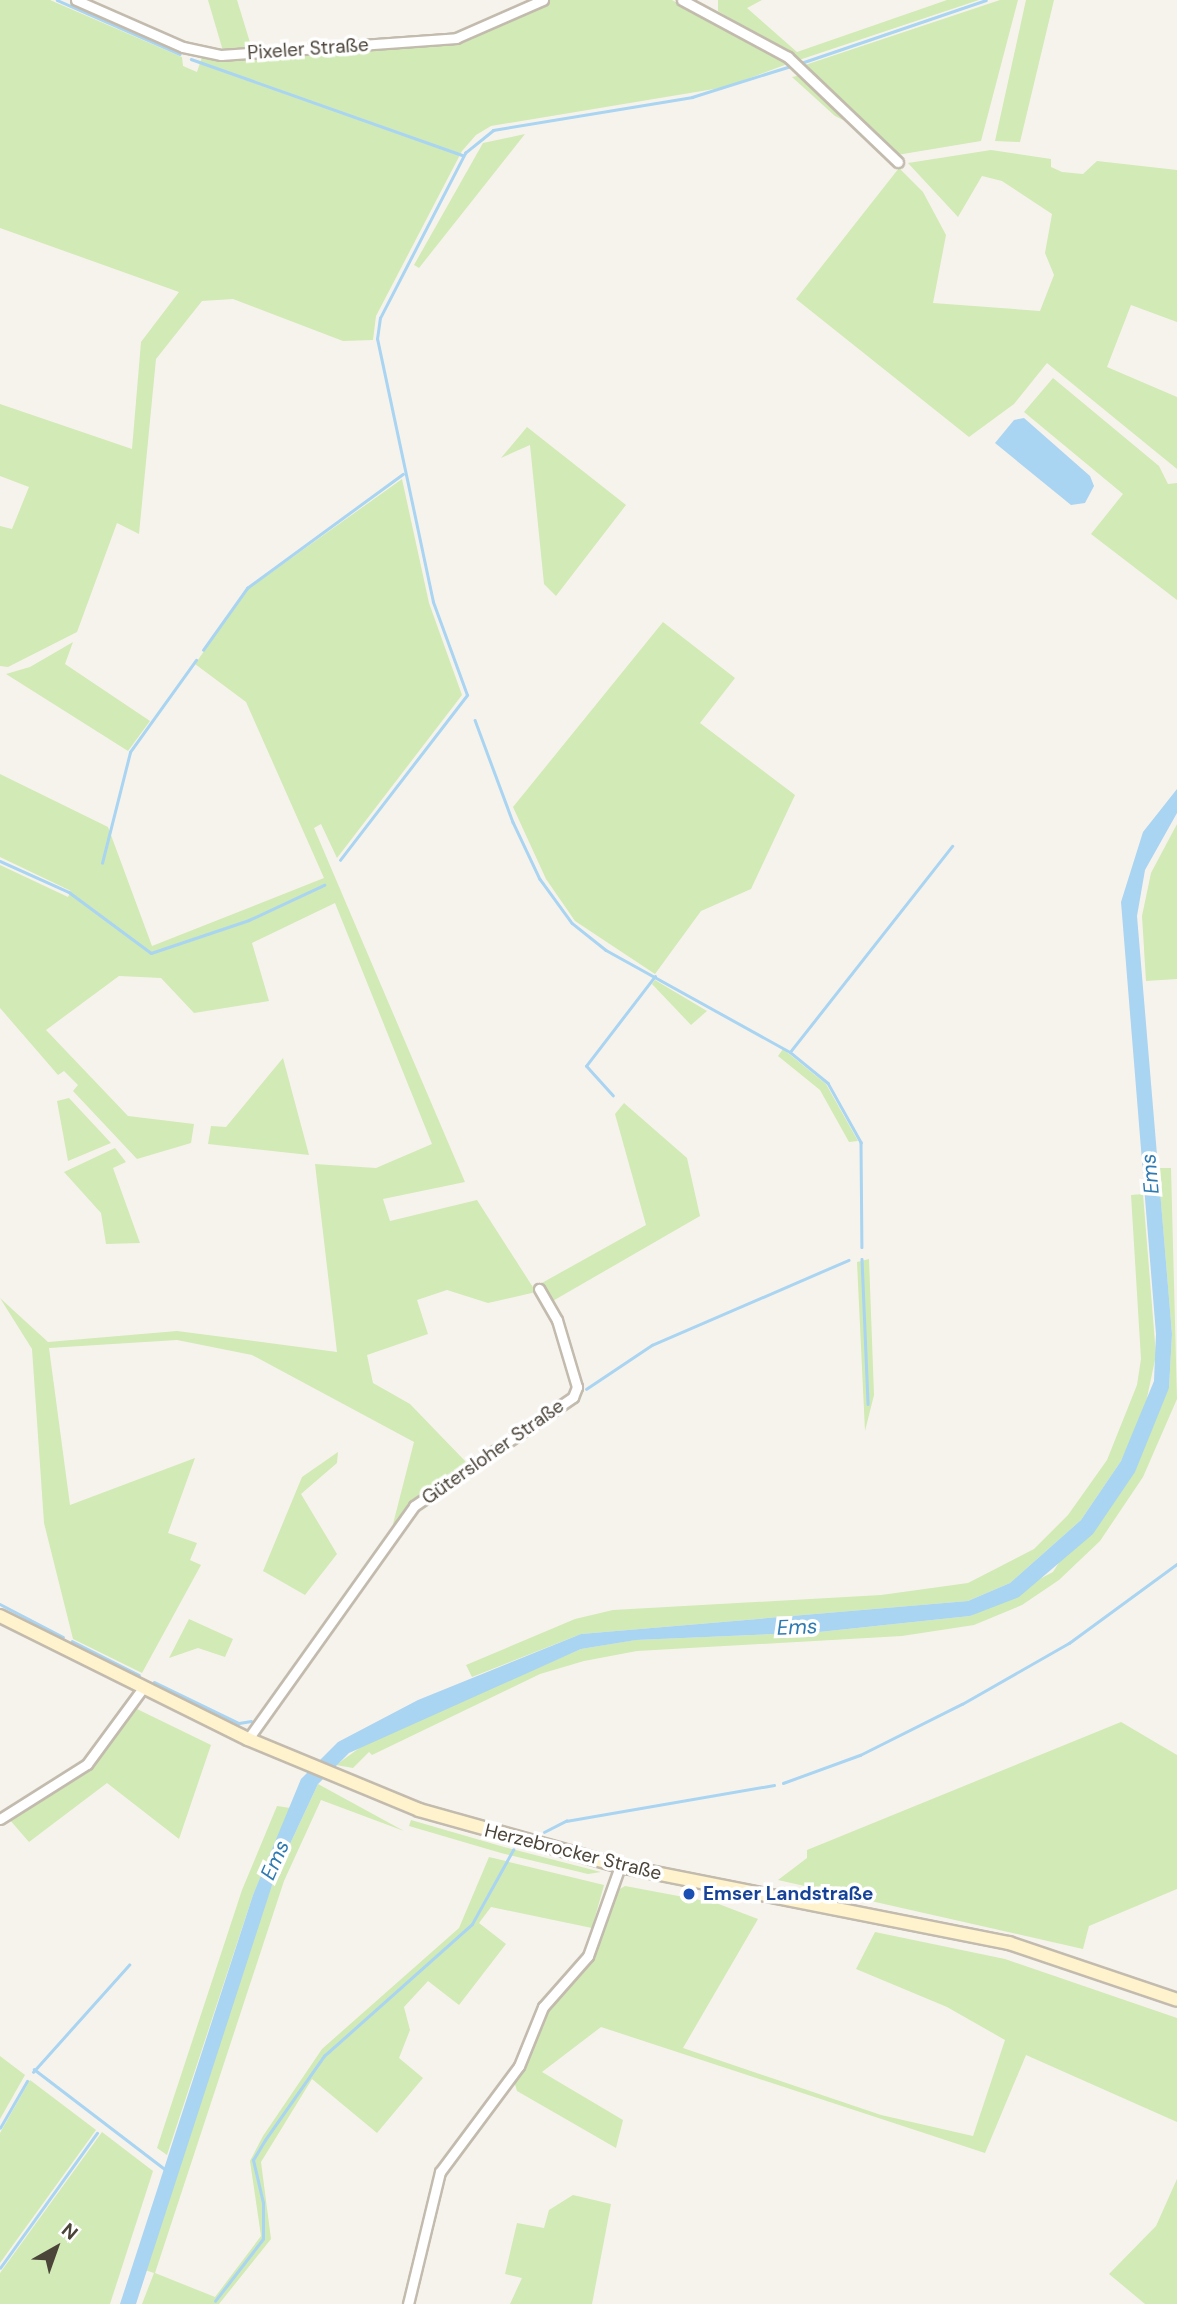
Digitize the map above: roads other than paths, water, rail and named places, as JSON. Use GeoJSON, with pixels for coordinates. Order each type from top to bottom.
{"type":"FeatureCollection","features":[{"type":"Feature","properties":{"kind":"main road"},"geometry":{"type":"LineString","coordinates":[[0,1616],[142,1689],[248,1739]]}},
{"type":"Feature","properties":{"kind":"main road","name":"Herzebrocker Straße"},"geometry":{"type":"LineString","coordinates":[[248,1739],[336,1778],[419,1810],[620,1866],[1009,1943],[1177,2000]]}},
{"type":"Feature","properties":{"kind":"street","name":"Pixeler Straße"},"geometry":{"type":"LineString","coordinates":[[76,0],[183,47],[221,55],[456,38],[543,0]]}},
{"type":"Feature","properties":{"kind":"street"},"geometry":{"type":"LineString","coordinates":[[682,0],[788,57],[898,162]]}},
{"type":"Feature","properties":{"kind":"street","name":"Gütersloher Straße"},"geometry":{"type":"LineString","coordinates":[[248,1739],[414,1506],[573,1397],[578,1387],[560,1331],[539,1289]]}},
{"type":"Feature","properties":{"kind":"street"},"geometry":{"type":"LineString","coordinates":[[0,1819],[87,1764],[142,1689]]}},
{"type":"Feature","properties":{"kind":"street"},"geometry":{"type":"LineString","coordinates":[[408,2304],[440,2172],[519,2066],[543,2007],[588,1956],[620,1866]]}},
{"type":"Feature","properties":{"kind":"water"},"geometry":{"type":"Polygon","coordinates":[[[1024,418],[1090,476],[1094,486],[1085,503],[1071,505],[995,443],[1014,420],[1024,418]]]}},
{"type":"Feature","properties":{"kind":"water","name":"Ems"},"geometry":{"type":"Polygon","coordinates":[[[1177,789],[1177,813],[1145,870],[1137,916],[1172,1334],[1169,1388],[1135,1472],[1093,1534],[1019,1597],[970,1616],[819,1632],[636,1640],[581,1649],[349,1753],[318,1784],[275,1876],[136,2304],[120,2304],[253,1895],[301,1779],[338,1742],[418,1700],[581,1634],[968,1601],[1010,1583],[1081,1520],[1121,1461],[1154,1381],[1156,1334],[1121,902],[1143,832],[1177,789]]]}},
{"type":"Feature","properties":{"kind":"waterway"},"geometry":{"type":"LineString","coordinates":[[57,0],[180,54]]}},
{"type":"Feature","properties":{"kind":"waterway"},"geometry":{"type":"LineString","coordinates":[[801,63],[986,0]]}},
{"type":"Feature","properties":{"kind":"waterway"},"geometry":{"type":"LineString","coordinates":[[191,59],[462,155]]}},
{"type":"Feature","properties":{"kind":"waterway"},"geometry":{"type":"LineString","coordinates":[[340,860],[467,695],[433,602],[377,339],[380,318],[465,153],[493,130],[692,97],[791,66]]}},
{"type":"Feature","properties":{"kind":"waterway"},"geometry":{"type":"LineString","coordinates":[[203,650],[247,588],[403,474]]}},
{"type":"Feature","properties":{"kind":"waterway"},"geometry":{"type":"LineString","coordinates":[[102,863],[130,752],[196,660]]}},
{"type":"Feature","properties":{"kind":"waterway"},"geometry":{"type":"LineString","coordinates":[[475,720],[513,822],[540,879],[572,923],[606,950],[790,1052],[828,1083],[861,1142],[862,1247]]}},
{"type":"Feature","properties":{"kind":"waterway"},"geometry":{"type":"LineString","coordinates":[[790,1052],[952,846]]}},
{"type":"Feature","properties":{"kind":"waterway"},"geometry":{"type":"LineString","coordinates":[[0,861],[69,892],[151,953],[249,920],[324,885]]}},
{"type":"Feature","properties":{"kind":"waterway"},"geometry":{"type":"LineString","coordinates":[[613,1096],[586,1066],[655,976]]}},
{"type":"Feature","properties":{"kind":"waterway"},"geometry":{"type":"LineString","coordinates":[[862,1259],[868,1404]]}},
{"type":"Feature","properties":{"kind":"waterway"},"geometry":{"type":"LineString","coordinates":[[586,1389],[652,1345],[848,1260]]}},
{"type":"Feature","properties":{"kind":"waterway"},"geometry":{"type":"LineString","coordinates":[[783,1783],[860,1755],[962,1704],[1069,1643],[1177,1564]]}},
{"type":"Feature","properties":{"kind":"waterway"},"geometry":{"type":"LineString","coordinates":[[0,1604],[63,1637]]}},
{"type":"Feature","properties":{"kind":"waterway"},"geometry":{"type":"LineString","coordinates":[[72,1641],[139,1675]]}},
{"type":"Feature","properties":{"kind":"waterway"},"geometry":{"type":"LineString","coordinates":[[154,1682],[239,1723],[251,1721]]}},
{"type":"Feature","properties":{"kind":"waterway"},"geometry":{"type":"LineString","coordinates":[[544,1832],[566,1821],[774,1785]]}},
{"type":"Feature","properties":{"kind":"waterway"},"geometry":{"type":"LineString","coordinates":[[215,2301],[263,2239],[263,2203],[253,2160],[265,2140],[324,2056],[472,1924],[513,1850]]}},
{"type":"Feature","properties":{"kind":"waterway"},"geometry":{"type":"LineString","coordinates":[[33,2072],[129,1965]]}},
{"type":"Feature","properties":{"kind":"waterway"},"geometry":{"type":"LineString","coordinates":[[34,2069],[165,2169]]}},
{"type":"Feature","properties":{"kind":"waterway"},"geometry":{"type":"LineString","coordinates":[[0,2128],[27,2081]]}},
{"type":"Feature","properties":{"kind":"waterway"},"geometry":{"type":"LineString","coordinates":[[0,2268],[97,2133]]}},
{"type":"Feature","properties":{"kind":"place","name":"Emser Landstraße"},"geometry":{"type":"Point","coordinates":[689,1894]}}]}
